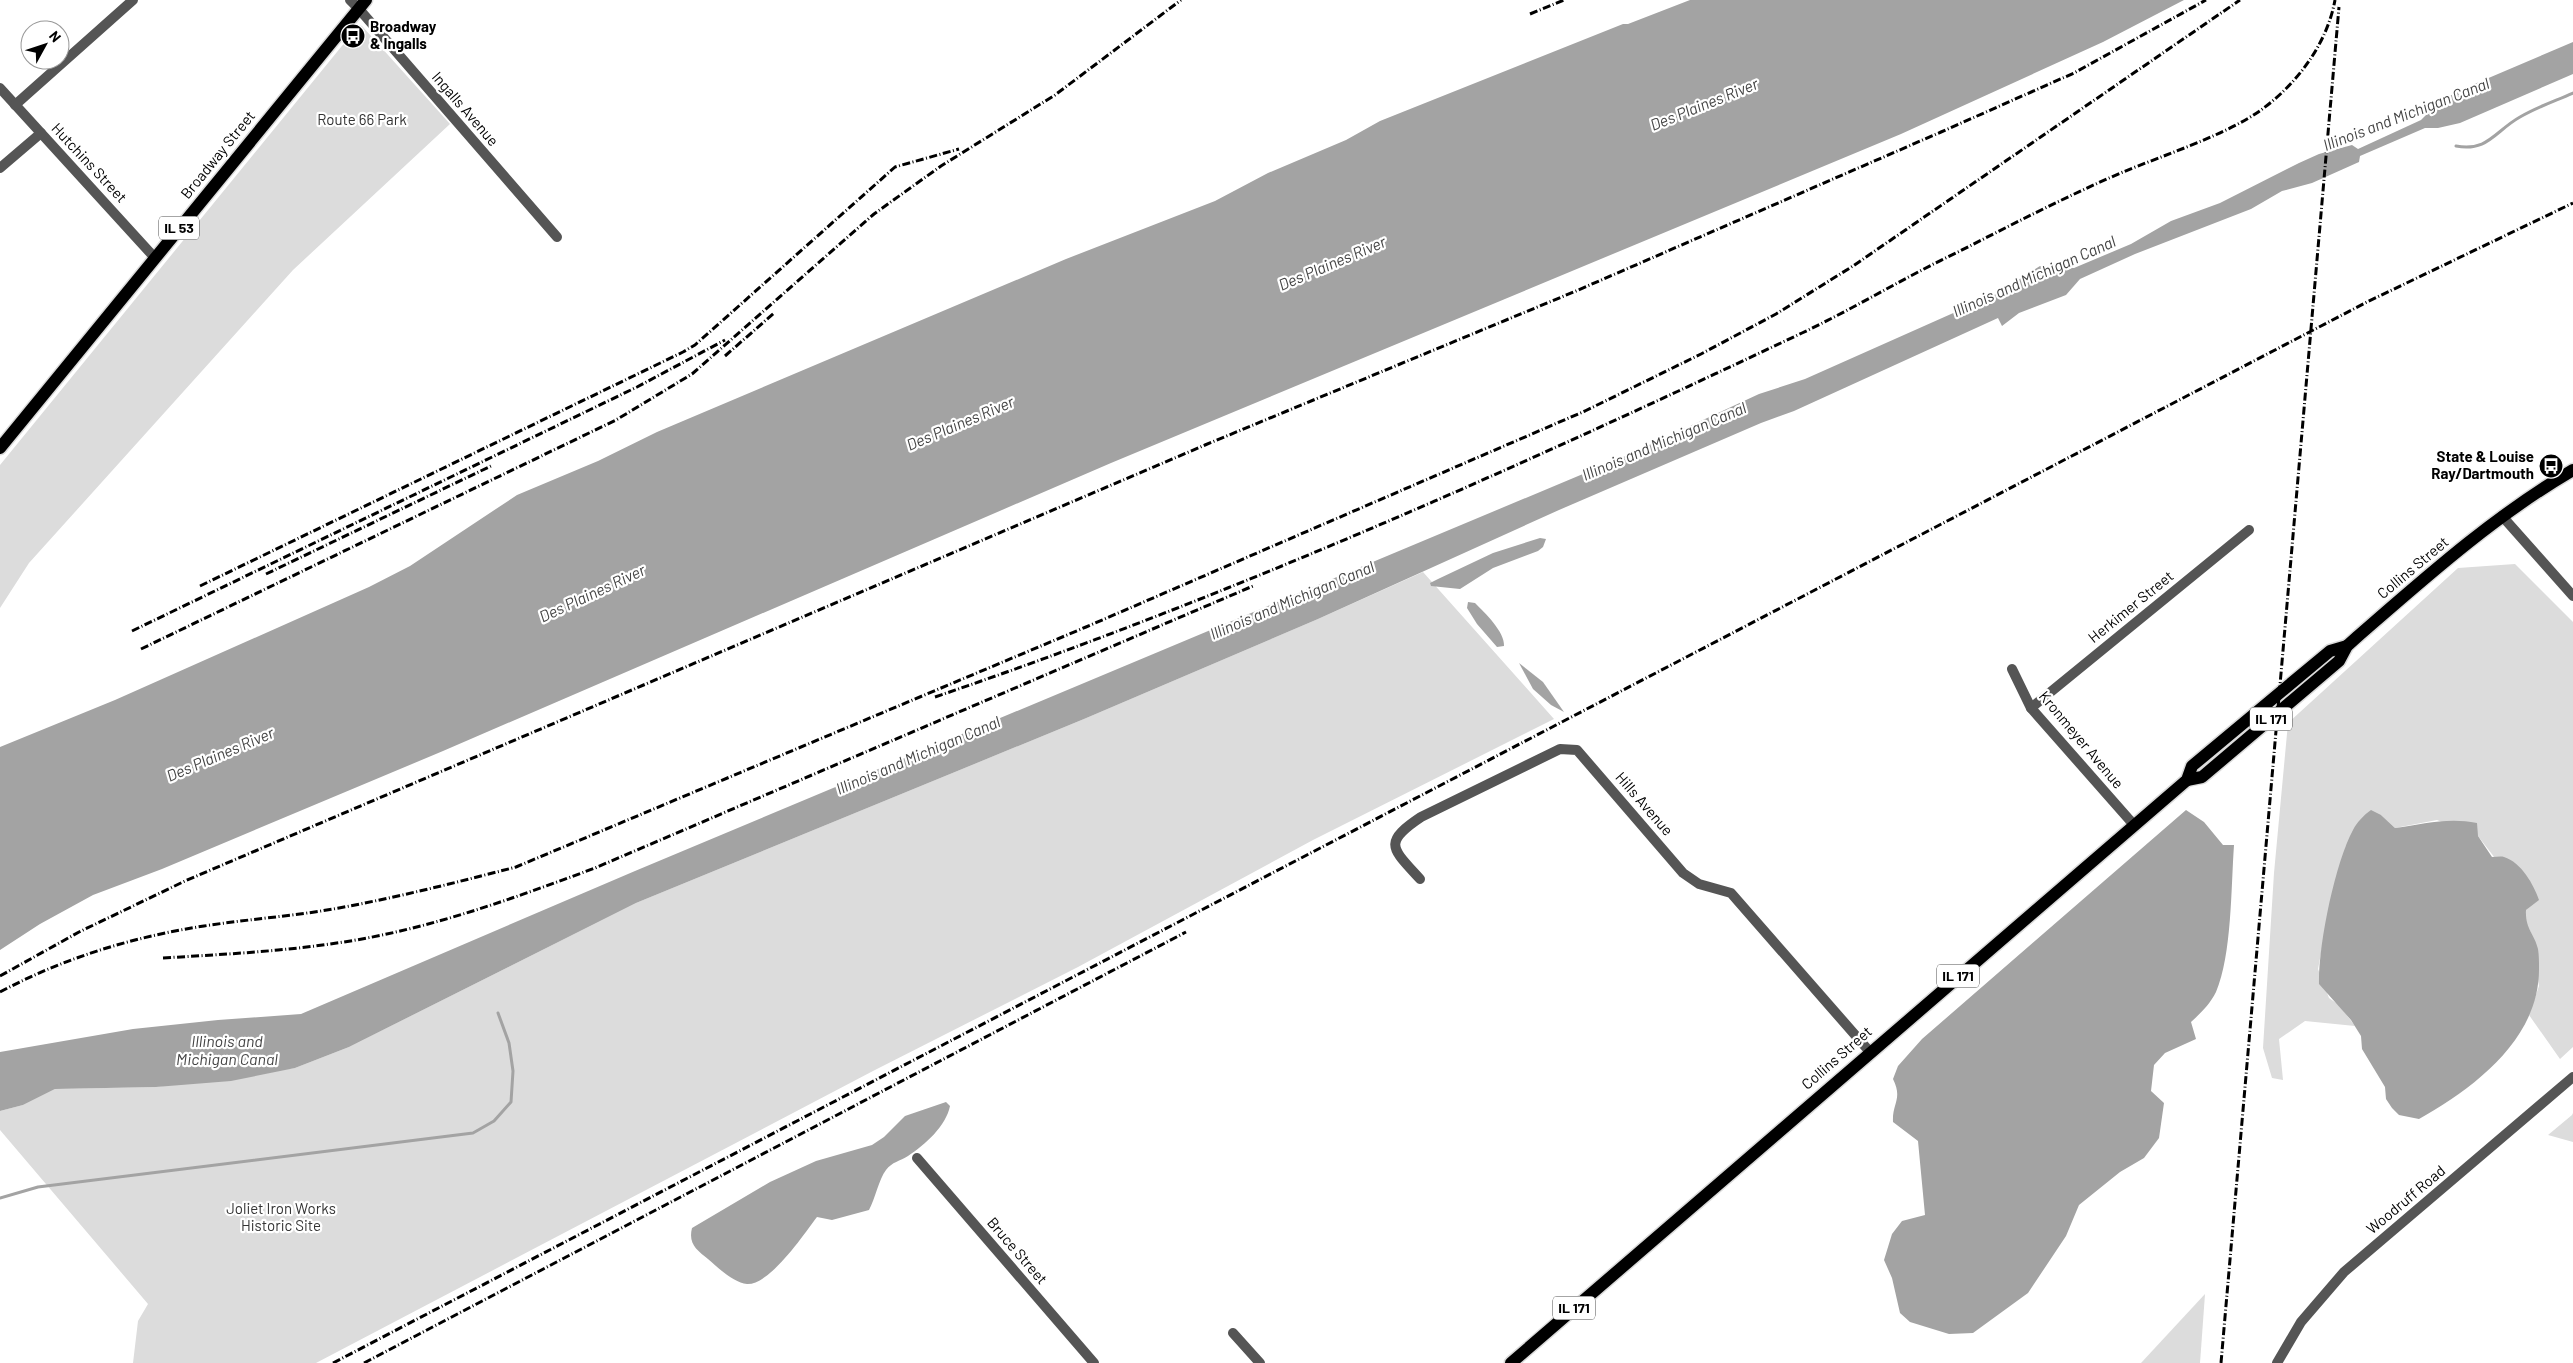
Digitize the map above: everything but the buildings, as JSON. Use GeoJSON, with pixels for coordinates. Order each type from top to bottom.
{"type":"FeatureCollection","features":[{"type":"Feature","properties":{"kind":"main road","name":"Broadway Street"},"geometry":{"type":"LineString","coordinates":[[0,448],[156,258],[358,3]]}},
{"type":"Feature","properties":{"kind":"main road","name":"IL 171"},"geometry":{"type":"LineString","coordinates":[[2502,516],[2573,470]]}},
{"type":"Feature","properties":{"kind":"main road","name":"Collins Street"},"geometry":{"type":"LineString","coordinates":[[1516,1361],[1870,1052],[2186,780],[2192,766],[2252,719],[2330,651],[2347,646],[2412,589],[2502,516]]}},
{"type":"Feature","properties":{"kind":"street"},"geometry":{"type":"LineString","coordinates":[[16,105],[133,0]]}},
{"type":"Feature","properties":{"kind":"street","name":"Ingalls Avenue"},"geometry":{"type":"LineString","coordinates":[[358,3],[558,238]]}},
{"type":"Feature","properties":{"kind":"street","name":"Hutchins Street"},"geometry":{"type":"LineString","coordinates":[[0,88],[156,258]]}},
{"type":"Feature","properties":{"kind":"street"},"geometry":{"type":"LineString","coordinates":[[0,168],[41,132]]}},
{"type":"Feature","properties":{"kind":"street"},"geometry":{"type":"LineString","coordinates":[[2502,516],[2573,596]]}},
{"type":"Feature","properties":{"kind":"street","name":"Herkimer Street"},"geometry":{"type":"LineString","coordinates":[[2031,708],[2250,530]]}},
{"type":"Feature","properties":{"kind":"street","name":"Kronmeyer Avenue"},"geometry":{"type":"LineString","coordinates":[[2012,669],[2031,708],[2134,825]]}},
{"type":"Feature","properties":{"kind":"street","name":"Hills Avenue"},"geometry":{"type":"LineString","coordinates":[[1420,879],[1395,849],[1394,842],[1397,836],[1406,828],[1422,817],[1560,749],[1577,750],[1683,873],[1699,884],[1720,888],[1731,893],[1870,1052]]}},
{"type":"Feature","properties":{"kind":"street","name":"Woodruff Road"},"geometry":{"type":"LineString","coordinates":[[2277,1363],[2301,1322],[2344,1272],[2573,1077]]}},
{"type":"Feature","properties":{"kind":"street","name":"Bruce Street"},"geometry":{"type":"LineString","coordinates":[[917,1158],[1094,1363]]}},
{"type":"Feature","properties":{"kind":"street"},"geometry":{"type":"LineString","coordinates":[[1233,1333],[1260,1363]]}},
{"type":"Feature","properties":{"kind":"green space","name":"Route 66 Park"},"geometry":{"type":"Polygon","coordinates":[[[359,25],[362,26],[450,124],[293,270],[29,563],[0,608],[0,465],[359,25]]]}},
{"type":"Feature","properties":{"kind":"green space"},"geometry":{"type":"Polygon","coordinates":[[[2515,564],[2573,622],[2573,1047],[2560,1059],[2529,1015],[2539,986],[2531,932],[2525,924],[2526,910],[2531,905],[2478,836],[2437,820],[2395,828],[2381,815],[2346,846],[2333,891],[2318,969],[2329,998],[2339,1005],[2355,1026],[2305,1021],[2279,1039],[2283,1080],[2272,1078],[2263,1048],[2274,873],[2288,723],[2458,568],[2515,564]]]}},
{"type":"Feature","properties":{"kind":"green space","name":"Joliet Iron Works Historic Site"},"geometry":{"type":"Polygon","coordinates":[[[1423,572],[1554,719],[1313,840],[1078,967],[873,1071],[316,1363],[133,1363],[138,1321],[148,1304],[0,1130],[0,1111],[23,1105],[55,1089],[156,1087],[295,1068],[349,1047],[636,903],[1084,719],[1423,572]]]}},
{"type":"Feature","properties":{"kind":"green space"},"geometry":{"type":"Polygon","coordinates":[[[2573,1113],[2573,1142],[2548,1135],[2572,1115],[2573,1113]]]}},
{"type":"Feature","properties":{"kind":"green space"},"geometry":{"type":"Polygon","coordinates":[[[2205,1294],[2200,1363],[2141,1363],[2205,1294]]]}},
{"type":"Feature","properties":{"kind":"water","name":"Des Plaines River"},"geometry":{"type":"Polygon","coordinates":[[[1690,0],[2184,0],[2103,42],[1901,134],[1111,463],[443,751],[162,869],[93,895],[40,924],[0,950],[0,747],[115,700],[369,587],[410,566],[517,495],[598,461],[657,432],[1066,259],[1215,201],[1268,173],[1346,140],[1380,121],[1623,24],[1628,24],[1690,0]]]}},
{"type":"Feature","properties":{"kind":"water","name":"Illinois and Michigan Canal"},"geometry":{"type":"Polygon","coordinates":[[[2573,42],[2573,74],[2460,123],[2438,128],[2425,128],[2360,156],[2359,162],[2312,183],[2282,191],[2251,209],[2135,254],[2080,279],[2066,295],[2019,313],[2002,326],[1998,318],[1794,411],[1761,423],[1559,510],[1318,619],[1084,719],[636,903],[349,1047],[295,1068],[231,1081],[156,1087],[55,1089],[23,1105],[0,1111],[0,1052],[133,1029],[301,1014],[635,871],[1621,458],[1759,394],[1805,379],[1996,294],[2040,266],[2074,268],[2131,244],[2171,221],[2220,203],[2319,154],[2352,145],[2358,149],[2421,120],[2437,104],[2458,91],[2573,42]]]}},
{"type":"Feature","properties":{"kind":"water"},"geometry":{"type":"Polygon","coordinates":[[[1540,538],[1546,539],[1543,547],[1538,551],[1493,568],[1460,589],[1431,586],[1430,583],[1493,553],[1540,538]]]}},
{"type":"Feature","properties":{"kind":"water"},"geometry":{"type":"Polygon","coordinates":[[[1468,602],[1475,603],[1494,623],[1501,635],[1504,646],[1497,647],[1477,624],[1467,608],[1468,602]]]}},
{"type":"Feature","properties":{"kind":"water"},"geometry":{"type":"Polygon","coordinates":[[[1519,663],[1543,682],[1564,712],[1551,705],[1533,689],[1519,663]]]}},
{"type":"Feature","properties":{"kind":"water"},"geometry":{"type":"Polygon","coordinates":[[[2186,810],[2204,822],[2223,845],[2234,845],[2230,920],[2225,959],[2216,992],[2205,1008],[2191,1022],[2196,1039],[2165,1053],[2154,1065],[2151,1091],[2164,1103],[2159,1138],[2144,1158],[2120,1172],[2079,1205],[2066,1236],[2028,1293],[1973,1333],[1949,1334],[1910,1322],[1900,1313],[1892,1278],[1884,1260],[1892,1234],[1902,1221],[1925,1215],[1918,1141],[1893,1122],[1897,1091],[1893,1079],[1898,1066],[1922,1039],[2186,810]]]}},
{"type":"Feature","properties":{"kind":"water"},"geometry":{"type":"Polygon","coordinates":[[[2371,810],[2381,815],[2395,828],[2446,821],[2477,823],[2478,836],[2492,857],[2504,857],[2516,864],[2530,881],[2539,900],[2526,910],[2528,926],[2538,949],[2539,968],[2536,994],[2528,1017],[2516,1039],[2481,1076],[2440,1107],[2419,1119],[2399,1115],[2392,1108],[2386,1099],[2385,1087],[2362,1049],[2361,1036],[2351,1020],[2319,984],[2321,949],[2334,883],[2346,845],[2355,827],[2371,810]]]}},
{"type":"Feature","properties":{"kind":"water"},"geometry":{"type":"Polygon","coordinates":[[[946,1102],[950,1106],[944,1121],[921,1146],[886,1170],[869,1210],[832,1220],[817,1217],[776,1268],[756,1282],[747,1284],[731,1278],[694,1246],[691,1238],[692,1228],[770,1182],[816,1161],[872,1145],[884,1137],[905,1116],[946,1102]]]}},
{"type":"Feature","properties":{"kind":"waterway"},"geometry":{"type":"LineString","coordinates":[[2456,146],[2467,147],[2484,143],[2520,117],[2573,93]]}},
{"type":"Feature","properties":{"kind":"waterway"},"geometry":{"type":"LineString","coordinates":[[0,1198],[38,1187],[473,1133],[494,1121],[511,1102],[513,1071],[509,1043],[498,1013]]}},
{"type":"Feature","properties":{"kind":"railway"},"geometry":{"type":"LineString","coordinates":[[141,649],[616,420],[692,374],[874,214],[941,166],[1055,95],[1181,0]]}},
{"type":"Feature","properties":{"kind":"railway"},"geometry":{"type":"LineString","coordinates":[[1530,14],[1564,0]]}},
{"type":"Feature","properties":{"kind":"railway"},"geometry":{"type":"LineString","coordinates":[[0,976],[79,932],[185,881],[1205,445],[1576,291],[1941,132],[2074,73],[2206,0]]}},
{"type":"Feature","properties":{"kind":"railway"},"geometry":{"type":"LineString","coordinates":[[0,992],[74,959],[151,936],[204,926],[339,908],[450,884],[516,867],[1086,627],[1585,411],[1701,354],[1776,314],[1853,266],[2240,0]]}},
{"type":"Feature","properties":{"kind":"railway"},"geometry":{"type":"LineString","coordinates":[[935,697],[1046,658],[1265,573],[1482,480],[1802,333],[2040,210],[2123,172],[2230,128],[2247,119],[2274,100],[2298,75],[2318,47],[2331,16],[2335,0]]}},
{"type":"Feature","properties":{"kind":"railway"},"geometry":{"type":"LineString","coordinates":[[2221,1363],[2339,7]]}},
{"type":"Feature","properties":{"kind":"railway"},"geometry":{"type":"LineString","coordinates":[[200,586],[683,352],[695,345],[895,167],[959,149]]}},
{"type":"Feature","properties":{"kind":"railway"},"geometry":{"type":"LineString","coordinates":[[333,1363],[2367,302],[2573,203]]}},
{"type":"Feature","properties":{"kind":"railway"},"geometry":{"type":"LineString","coordinates":[[725,356],[774,313]]}},
{"type":"Feature","properties":{"kind":"railway"},"geometry":{"type":"LineString","coordinates":[[132,631],[637,387],[725,340]]}},
{"type":"Feature","properties":{"kind":"railway"},"geometry":{"type":"LineString","coordinates":[[266,574],[491,466]]}},
{"type":"Feature","properties":{"kind":"railway"},"geometry":{"type":"LineString","coordinates":[[163,958],[284,949],[356,940],[417,927],[507,900],[595,868],[1253,586]]}},
{"type":"Feature","properties":{"kind":"railway"},"geometry":{"type":"LineString","coordinates":[[364,1363],[1186,932]]}},
{"type":"Feature","properties":{"kind":"place","name":"Broadway & Ingalls"},"geometry":{"type":"Point","coordinates":[353,36]}},
{"type":"Feature","properties":{"kind":"place","name":"State & Louise Ray/Dartmouth"},"geometry":{"type":"Point","coordinates":[2551,466]}}]}
